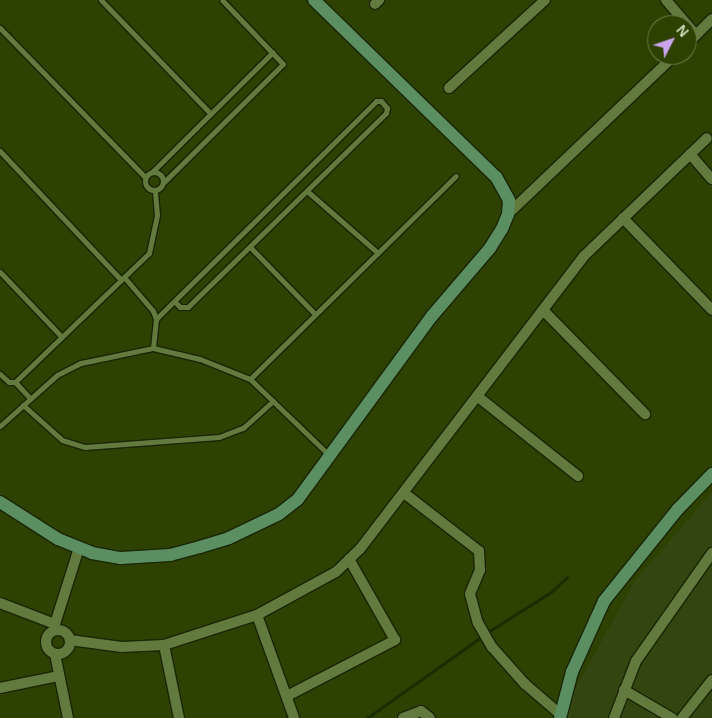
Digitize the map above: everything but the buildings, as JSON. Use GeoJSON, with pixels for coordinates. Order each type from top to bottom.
{"type":"FeatureCollection","features":[{"type":"Feature","properties":{"kind":"street"},"geometry":{"type":"LineString","coordinates":[[314,0],[496,177],[509,200],[508,214]]}},
{"type":"Feature","properties":{"kind":"street"},"geometry":{"type":"LineString","coordinates":[[449,88],[545,0]]}},
{"type":"Feature","properties":{"kind":"street"},"geometry":{"type":"LineString","coordinates":[[666,0],[679,15]]}},
{"type":"Feature","properties":{"kind":"street"},"geometry":{"type":"LineString","coordinates":[[697,34],[712,19]]}},
{"type":"Feature","properties":{"kind":"street"},"geometry":{"type":"LineString","coordinates":[[0,502],[20,518],[79,548],[121,558],[170,555],[229,538],[278,514],[298,499],[331,457],[432,316],[490,248],[508,214],[664,65]]}},
{"type":"Feature","properties":{"kind":"street"},"geometry":{"type":"LineString","coordinates":[[70,640],[122,647],[164,645],[257,615],[307,591],[349,559],[404,493],[584,256],[707,138]]}},
{"type":"Feature","properties":{"kind":"street"},"geometry":{"type":"LineString","coordinates":[[690,154],[712,179]]}},
{"type":"Feature","properties":{"kind":"street"},"geometry":{"type":"LineString","coordinates":[[623,218],[712,310]]}},
{"type":"Feature","properties":{"kind":"street"},"geometry":{"type":"LineString","coordinates":[[543,310],[645,414]]}},
{"type":"Feature","properties":{"kind":"street"},"geometry":{"type":"LineString","coordinates":[[478,396],[578,476]]}},
{"type":"Feature","properties":{"kind":"street"},"geometry":{"type":"LineString","coordinates":[[404,493],[479,551],[480,570],[470,594],[484,634],[525,684],[560,716],[572,672],[604,601],[678,509],[712,474]]}},
{"type":"Feature","properties":{"kind":"street"},"geometry":{"type":"LineString","coordinates":[[68,718],[55,654],[45,644],[47,636],[55,627],[79,548]]}},
{"type":"Feature","properties":{"kind":"street"},"geometry":{"type":"LineString","coordinates":[[614,718],[636,661],[712,553]]}},
{"type":"Feature","properties":{"kind":"street"},"geometry":{"type":"LineString","coordinates":[[288,696],[396,640],[349,559]]}},
{"type":"Feature","properties":{"kind":"street"},"geometry":{"type":"LineString","coordinates":[[0,604],[66,632],[70,640],[66,651],[55,654]]}},
{"type":"Feature","properties":{"kind":"street"},"geometry":{"type":"LineString","coordinates":[[257,615],[288,696],[294,718]]}},
{"type":"Feature","properties":{"kind":"street"},"geometry":{"type":"LineString","coordinates":[[164,645],[179,718]]}},
{"type":"Feature","properties":{"kind":"street"},"geometry":{"type":"LineString","coordinates":[[0,688],[58,676]]}},
{"type":"Feature","properties":{"kind":"street"},"geometry":{"type":"LineString","coordinates":[[682,718],[712,680]]}},
{"type":"Feature","properties":{"kind":"street"},"geometry":{"type":"LineString","coordinates":[[624,690],[672,718]]}},
{"type":"Feature","properties":{"kind":"street"},"geometry":{"type":"LineString","coordinates":[[403,718],[421,711],[430,718]]}},
{"type":"Feature","properties":{"kind":"lane"},"geometry":{"type":"LineString","coordinates":[[102,0],[211,114]]}},
{"type":"Feature","properties":{"kind":"lane"},"geometry":{"type":"LineString","coordinates":[[155,190],[283,66],[273,52],[222,0]]}},
{"type":"Feature","properties":{"kind":"lane"},"geometry":{"type":"LineString","coordinates":[[0,28],[145,178],[146,186],[155,190]]}},
{"type":"Feature","properties":{"kind":"lane"},"geometry":{"type":"LineString","coordinates":[[145,178],[273,52]]}},
{"type":"Feature","properties":{"kind":"lane"},"geometry":{"type":"LineString","coordinates":[[156,319],[378,100],[388,110],[188,308],[180,307],[174,302]]}},
{"type":"Feature","properties":{"kind":"lane"},"geometry":{"type":"LineString","coordinates":[[0,152],[147,302],[156,319],[153,348]]}},
{"type":"Feature","properties":{"kind":"lane"},"geometry":{"type":"LineString","coordinates":[[152,172],[161,175],[163,183]]}},
{"type":"Feature","properties":{"kind":"lane"},"geometry":{"type":"LineString","coordinates":[[250,379],[456,176]]}},
{"type":"Feature","properties":{"kind":"lane"},"geometry":{"type":"LineString","coordinates":[[0,374],[9,382],[15,382],[149,254],[153,245],[157,215],[155,190]]}},
{"type":"Feature","properties":{"kind":"lane"},"geometry":{"type":"LineString","coordinates":[[307,191],[378,253]]}},
{"type":"Feature","properties":{"kind":"lane"},"geometry":{"type":"LineString","coordinates":[[250,247],[316,314]]}},
{"type":"Feature","properties":{"kind":"lane"},"geometry":{"type":"LineString","coordinates":[[0,272],[61,336]]}},
{"type":"Feature","properties":{"kind":"lane"},"geometry":{"type":"LineString","coordinates":[[0,426],[58,375],[81,363],[153,348],[200,359],[250,379],[331,457]]}},
{"type":"Feature","properties":{"kind":"lane"},"geometry":{"type":"LineString","coordinates":[[15,382],[30,398]]}},
{"type":"Feature","properties":{"kind":"lane"},"geometry":{"type":"LineString","coordinates":[[24,405],[62,440],[85,447],[219,438],[243,428],[273,401]]}},
{"type":"Feature","properties":{"kind":"shaded area"},"geometry":{"type":"Polygon","coordinates":[[[712,492],[712,718],[567,718],[569,700],[635,581],[712,492]]]}},
{"type":"Feature","properties":{"kind":"waterway"},"geometry":{"type":"LineString","coordinates":[[367,718],[491,630],[551,592],[567,577]]}}]}
